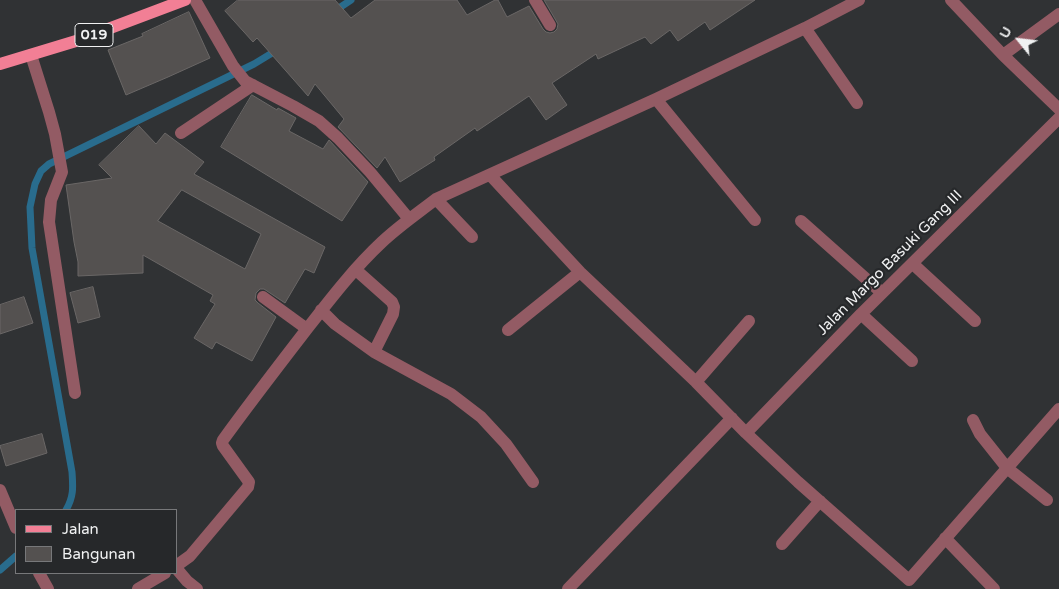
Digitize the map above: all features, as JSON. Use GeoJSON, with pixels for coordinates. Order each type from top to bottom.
{"type":"FeatureCollection","features":[{"type":"Feature","properties":{"kind":"main road","name":"019"},"geometry":{"type":"LineString","coordinates":[[0,64],[76,41],[185,0]]}},
{"type":"Feature","properties":{"kind":"street"},"geometry":{"type":"LineString","coordinates":[[195,0],[233,66],[249,83],[319,121],[370,172],[409,219]]}},
{"type":"Feature","properties":{"kind":"street"},"geometry":{"type":"LineString","coordinates":[[535,0],[550,25]]}},
{"type":"Feature","properties":{"kind":"street"},"geometry":{"type":"LineString","coordinates":[[951,0],[1003,55],[1059,109]]}},
{"type":"Feature","properties":{"kind":"street"},"geometry":{"type":"LineString","coordinates":[[178,569],[248,487],[249,482],[222,443],[250,402],[321,310],[382,242],[409,219],[436,199],[656,99],[805,28],[852,2]]}},
{"type":"Feature","properties":{"kind":"street"},"geometry":{"type":"LineString","coordinates":[[1003,55],[1059,14]]}},
{"type":"Feature","properties":{"kind":"street"},"geometry":{"type":"LineString","coordinates":[[805,28],[857,103]]}},
{"type":"Feature","properties":{"kind":"street"},"geometry":{"type":"LineString","coordinates":[[31,55],[49,112],[62,172],[51,200],[49,222],[75,393]]}},
{"type":"Feature","properties":{"kind":"street"},"geometry":{"type":"LineString","coordinates":[[180,134],[249,83]]}},
{"type":"Feature","properties":{"kind":"street"},"geometry":{"type":"LineString","coordinates":[[656,99],[755,220]]}},
{"type":"Feature","properties":{"kind":"street","name":"Jalan Margo Basuki Gang III"},"geometry":{"type":"LineString","coordinates":[[746,434],[861,314],[1059,118]]}},
{"type":"Feature","properties":{"kind":"street"},"geometry":{"type":"LineString","coordinates":[[490,175],[580,272],[696,382],[746,434],[820,501],[905,584],[1059,409]]}},
{"type":"Feature","properties":{"kind":"street"},"geometry":{"type":"LineString","coordinates":[[436,199],[472,237]]}},
{"type":"Feature","properties":{"kind":"street"},"geometry":{"type":"LineString","coordinates":[[801,221],[882,293]]}},
{"type":"Feature","properties":{"kind":"street"},"geometry":{"type":"LineString","coordinates":[[913,264],[975,321]]}},
{"type":"Feature","properties":{"kind":"street"},"geometry":{"type":"LineString","coordinates":[[356,270],[392,302],[394,307],[393,314],[374,352]]}},
{"type":"Feature","properties":{"kind":"street"},"geometry":{"type":"LineString","coordinates":[[508,330],[580,272]]}},
{"type":"Feature","properties":{"kind":"street"},"geometry":{"type":"LineString","coordinates":[[263,297],[307,329]]}},
{"type":"Feature","properties":{"kind":"street"},"geometry":{"type":"LineString","coordinates":[[321,310],[335,324],[374,352],[451,394],[481,418],[506,444],[533,482]]}},
{"type":"Feature","properties":{"kind":"street"},"geometry":{"type":"LineString","coordinates":[[861,314],[912,361]]}},
{"type":"Feature","properties":{"kind":"street"},"geometry":{"type":"LineString","coordinates":[[696,382],[750,321]]}},
{"type":"Feature","properties":{"kind":"street"},"geometry":{"type":"LineString","coordinates":[[568,589],[732,418]]}},
{"type":"Feature","properties":{"kind":"street"},"geometry":{"type":"LineString","coordinates":[[973,420],[980,434],[1008,468],[1047,500]]}},
{"type":"Feature","properties":{"kind":"street"},"geometry":{"type":"LineString","coordinates":[[0,490],[15,526]]}},
{"type":"Feature","properties":{"kind":"street"},"geometry":{"type":"LineString","coordinates":[[782,544],[820,501]]}},
{"type":"Feature","properties":{"kind":"street"},"geometry":{"type":"LineString","coordinates":[[945,538],[994,589]]}},
{"type":"Feature","properties":{"kind":"street"},"geometry":{"type":"LineString","coordinates":[[178,573],[196,589]]}},
{"type":"Feature","properties":{"kind":"street"},"geometry":{"type":"LineString","coordinates":[[40,574],[48,589]]}},
{"type":"Feature","properties":{"kind":"street"},"geometry":{"type":"LineString","coordinates":[[138,589],[170,574]]}},
{"type":"Feature","properties":{"kind":"building"},"geometry":{"type":"Polygon","coordinates":[[[238,0],[335,0],[351,18],[375,0],[457,0],[467,15],[498,0],[507,17],[529,6],[543,29],[550,33],[557,29],[558,24],[544,0],[755,0],[710,30],[705,22],[678,41],[670,30],[651,44],[645,37],[598,59],[596,54],[552,83],[567,105],[546,120],[529,96],[477,131],[475,128],[434,157],[435,160],[400,182],[385,157],[377,168],[338,127],[344,119],[315,84],[308,96],[257,38],[253,42],[225,11],[238,0]]]}},
{"type":"Feature","properties":{"kind":"building"},"geometry":{"type":"Polygon","coordinates":[[[189,12],[210,58],[126,95],[108,50],[143,36],[142,34],[189,12]]]}},
{"type":"Feature","properties":{"kind":"building"},"geometry":{"type":"Polygon","coordinates":[[[252,95],[277,110],[278,108],[296,118],[289,131],[323,149],[329,140],[368,182],[342,221],[221,147],[252,95]]]}},
{"type":"Feature","properties":{"kind":"building"},"geometry":{"type":"Polygon","coordinates":[[[139,126],[156,144],[165,133],[204,162],[194,174],[325,247],[314,273],[305,269],[285,303],[264,289],[260,289],[256,293],[255,300],[276,317],[252,361],[216,342],[212,349],[194,338],[215,304],[210,301],[213,295],[143,255],[143,273],[78,276],[78,262],[66,185],[112,178],[99,165],[139,126]],[[182,190],[158,221],[245,269],[261,234],[182,190]]]}},
{"type":"Feature","properties":{"kind":"building"},"geometry":{"type":"Polygon","coordinates":[[[93,287],[100,317],[78,323],[70,293],[93,287]]]}},
{"type":"Feature","properties":{"kind":"building"},"geometry":{"type":"Polygon","coordinates":[[[24,297],[33,323],[0,334],[0,305],[24,297]]]}},
{"type":"Feature","properties":{"kind":"building"},"geometry":{"type":"Polygon","coordinates":[[[42,434],[47,453],[6,466],[0,446],[42,434]]]}},
{"type":"Feature","properties":{"kind":"waterway"},"geometry":{"type":"LineString","coordinates":[[333,12],[351,0]]}},
{"type":"Feature","properties":{"kind":"waterway"},"geometry":{"type":"LineString","coordinates":[[66,509],[73,482],[32,248],[30,207],[35,184],[41,171],[49,164],[254,64],[277,50]]}},
{"type":"Feature","properties":{"kind":"waterway"},"geometry":{"type":"LineString","coordinates":[[0,570],[15,557]]}}]}
